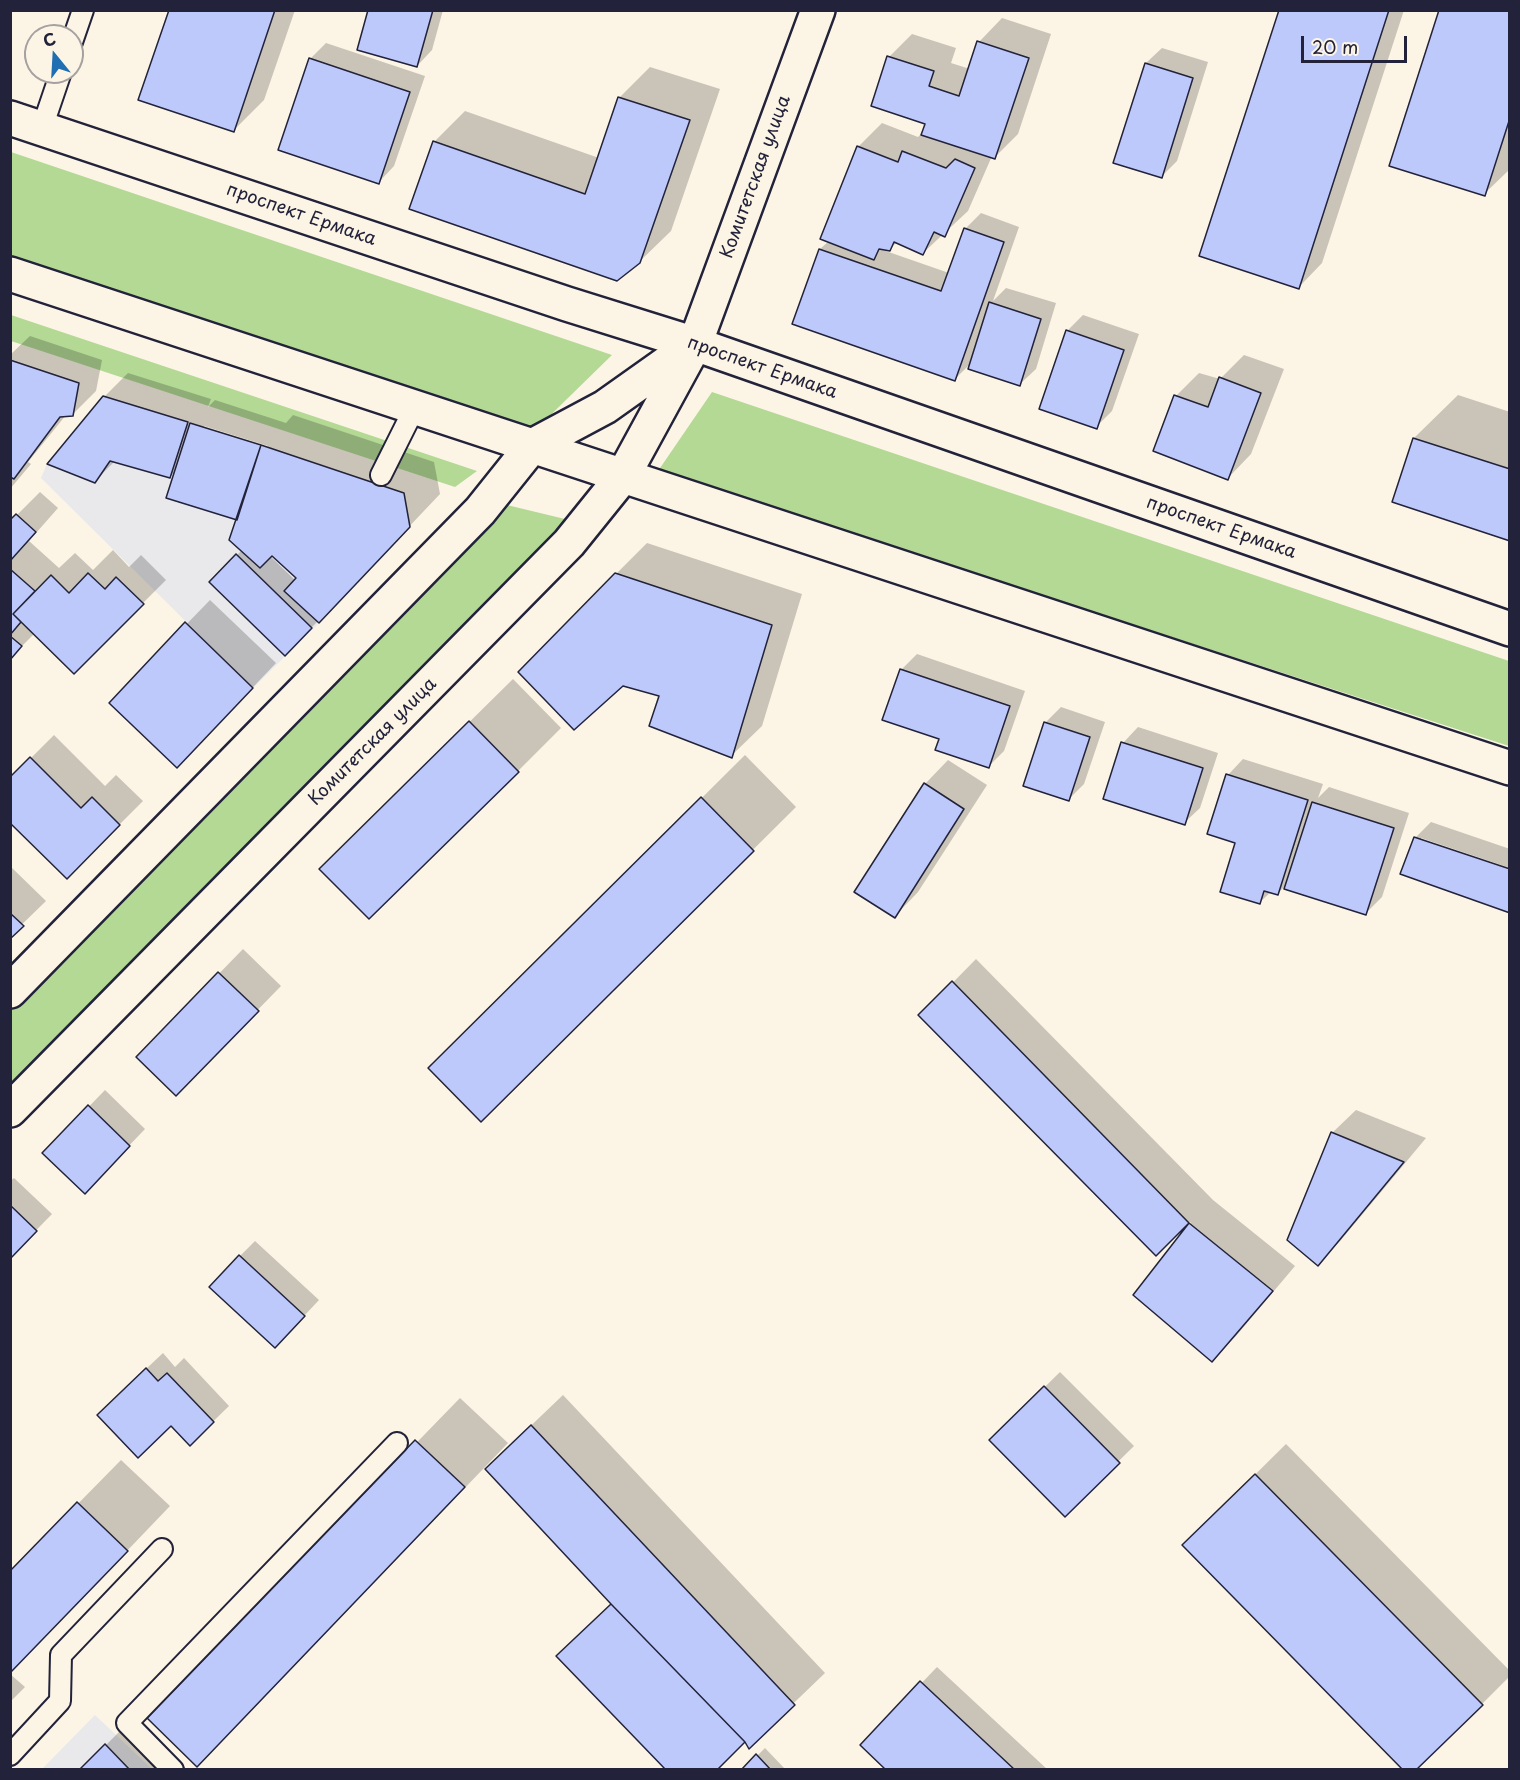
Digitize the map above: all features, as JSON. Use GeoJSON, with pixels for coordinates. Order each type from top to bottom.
{"type":"FeatureCollection","features":[{"type":"Feature","properties":{"kind":"main road","name":"Комитетская улица"},"geometry":{"type":"LineString","coordinates":[[10,1110],[569,543],[623,476],[694,344],[818,10]]}},
{"type":"Feature","properties":{"kind":"main road","name":"проспект Ермака"},"geometry":{"type":"LineString","coordinates":[[10,118],[567,304],[694,344],[1509,628]]}},
{"type":"Feature","properties":{"kind":"main road"},"geometry":{"type":"LineString","coordinates":[[10,274],[1509,768]]}},
{"type":"Feature","properties":{"kind":"main road"},"geometry":{"type":"LineString","coordinates":[[10,991],[480,511],[532,446],[605,407],[694,344]]}},
{"type":"Feature","properties":{"kind":"lane"},"geometry":{"type":"LineString","coordinates":[[42,128],[58,84]]}},
{"type":"Feature","properties":{"kind":"lane"},"geometry":{"type":"LineString","coordinates":[[381,475],[415,407]]}},
{"type":"Feature","properties":{"kind":"lane"},"geometry":{"type":"LineString","coordinates":[[172,1770],[127,1723],[397,1443]]}},
{"type":"Feature","properties":{"kind":"lane"},"geometry":{"type":"LineString","coordinates":[[10,1755],[60,1701],[62,1655],[162,1549]]}},
{"type":"Feature","properties":{"kind":"shaded area"},"geometry":{"type":"Polygon","coordinates":[[[103,396],[404,493],[410,527],[319,623],[253,688],[41,478],[47,464],[103,396]]]}},
{"type":"Feature","properties":{"kind":"shaded area"},"geometry":{"type":"Polygon","coordinates":[[[95,1715],[152,1769],[41,1770],[95,1715]]]}},
{"type":"Feature","properties":{"kind":"green space"},"geometry":{"type":"Polygon","coordinates":[[[11,152],[612,355],[523,442],[11,271],[11,152]]]}},
{"type":"Feature","properties":{"kind":"green space"},"geometry":{"type":"Polygon","coordinates":[[[11,315],[477,471],[455,487],[11,341],[11,315]]]}},
{"type":"Feature","properties":{"kind":"green space"},"geometry":{"type":"Polygon","coordinates":[[[712,392],[1509,661],[1509,746],[658,471],[712,392]]]}},
{"type":"Feature","properties":{"kind":"green space"},"geometry":{"type":"Polygon","coordinates":[[[507,505],[569,520],[11,1093],[11,1009],[507,505]]]}},
{"type":"Feature","properties":{"kind":"building"},"geometry":{"type":"Polygon","coordinates":[[[169,10],[275,10],[234,132],[138,100],[169,10]]]}},
{"type":"Feature","properties":{"kind":"building"},"geometry":{"type":"Polygon","coordinates":[[[368,10],[433,10],[417,67],[357,50],[368,10]]]}},
{"type":"Feature","properties":{"kind":"building"},"geometry":{"type":"Polygon","coordinates":[[[1279,10],[1389,10],[1299,289],[1199,256],[1279,10]]]}},
{"type":"Feature","properties":{"kind":"building"},"geometry":{"type":"Polygon","coordinates":[[[1439,10],[1510,10],[1510,118],[1485,196],[1389,166],[1439,10]]]}},
{"type":"Feature","properties":{"kind":"building"},"geometry":{"type":"Polygon","coordinates":[[[977,41],[1029,58],[995,159],[921,135],[925,124],[871,106],[887,56],[934,71],[929,86],[959,96],[977,41]]]}},
{"type":"Feature","properties":{"kind":"building"},"geometry":{"type":"Polygon","coordinates":[[[309,58],[410,92],[379,184],[278,150],[309,58]]]}},
{"type":"Feature","properties":{"kind":"building"},"geometry":{"type":"Polygon","coordinates":[[[1145,63],[1193,78],[1162,178],[1113,163],[1145,63]]]}},
{"type":"Feature","properties":{"kind":"building"},"geometry":{"type":"Polygon","coordinates":[[[618,97],[690,120],[640,263],[617,281],[409,209],[433,141],[585,194],[618,97]]]}},
{"type":"Feature","properties":{"kind":"building"},"geometry":{"type":"Polygon","coordinates":[[[857,146],[898,162],[902,151],[946,168],[955,159],[975,168],[945,237],[934,232],[923,255],[894,242],[890,251],[879,249],[874,260],[820,239],[857,146]]]}},
{"type":"Feature","properties":{"kind":"building"},"geometry":{"type":"Polygon","coordinates":[[[964,228],[1004,242],[955,381],[792,324],[819,249],[941,291],[964,228]]]}},
{"type":"Feature","properties":{"kind":"building"},"geometry":{"type":"Polygon","coordinates":[[[989,302],[1041,319],[1020,386],[968,369],[989,302]]]}},
{"type":"Feature","properties":{"kind":"building"},"geometry":{"type":"Polygon","coordinates":[[[1066,330],[1124,350],[1097,429],[1039,409],[1066,330]]]}},
{"type":"Feature","properties":{"kind":"building"},"geometry":{"type":"Polygon","coordinates":[[[10,360],[79,383],[73,416],[60,417],[14,479],[10,477],[10,360]]]}},
{"type":"Feature","properties":{"kind":"building"},"geometry":{"type":"Polygon","coordinates":[[[1219,377],[1261,393],[1228,480],[1153,451],[1174,395],[1208,407],[1219,377]]]}},
{"type":"Feature","properties":{"kind":"building"},"geometry":{"type":"Polygon","coordinates":[[[103,396],[188,422],[170,478],[110,461],[95,483],[47,464],[103,396]]]}},
{"type":"Feature","properties":{"kind":"building"},"geometry":{"type":"Polygon","coordinates":[[[190,423],[261,445],[237,520],[166,498],[190,423]]]}},
{"type":"Feature","properties":{"kind":"building"},"geometry":{"type":"Polygon","coordinates":[[[1413,438],[1510,469],[1510,541],[1392,502],[1413,438]]]}},
{"type":"Feature","properties":{"kind":"building"},"geometry":{"type":"Polygon","coordinates":[[[261,445],[404,493],[410,527],[319,623],[284,591],[296,578],[272,556],[260,568],[229,540],[261,445]]]}},
{"type":"Feature","properties":{"kind":"building"},"geometry":{"type":"Polygon","coordinates":[[[16,514],[36,532],[10,561],[10,520],[16,514]]]}},
{"type":"Feature","properties":{"kind":"building"},"geometry":{"type":"Polygon","coordinates":[[[236,554],[312,628],[285,656],[209,582],[236,554]]]}},
{"type":"Feature","properties":{"kind":"building"},"geometry":{"type":"Polygon","coordinates":[[[10,569],[35,591],[13,614],[21,622],[10,635],[10,569]]]}},
{"type":"Feature","properties":{"kind":"building"},"geometry":{"type":"Polygon","coordinates":[[[88,573],[105,589],[116,577],[144,604],[74,674],[13,614],[51,575],[69,593],[88,573]]]}},
{"type":"Feature","properties":{"kind":"building"},"geometry":{"type":"Polygon","coordinates":[[[615,573],[772,625],[732,758],[649,726],[659,696],[623,686],[574,730],[518,672],[615,573]]]}},
{"type":"Feature","properties":{"kind":"building"},"geometry":{"type":"Polygon","coordinates":[[[185,622],[253,688],[177,768],[109,703],[185,622]]]}},
{"type":"Feature","properties":{"kind":"building"},"geometry":{"type":"Polygon","coordinates":[[[10,636],[22,646],[10,660],[10,636]]]}},
{"type":"Feature","properties":{"kind":"building"},"geometry":{"type":"Polygon","coordinates":[[[900,669],[1010,706],[989,768],[935,750],[939,739],[882,720],[900,669]]]}},
{"type":"Feature","properties":{"kind":"building"},"geometry":{"type":"Polygon","coordinates":[[[469,721],[519,772],[369,919],[319,869],[469,721]]]}},
{"type":"Feature","properties":{"kind":"building"},"geometry":{"type":"Polygon","coordinates":[[[1044,722],[1090,737],[1069,801],[1023,786],[1044,722]]]}},
{"type":"Feature","properties":{"kind":"building"},"geometry":{"type":"Polygon","coordinates":[[[1121,742],[1203,768],[1185,825],[1103,799],[1121,742]]]}},
{"type":"Feature","properties":{"kind":"building"},"geometry":{"type":"Polygon","coordinates":[[[30,757],[81,808],[92,797],[120,825],[67,879],[10,823],[10,777],[30,757]]]}},
{"type":"Feature","properties":{"kind":"building"},"geometry":{"type":"Polygon","coordinates":[[[1226,774],[1308,800],[1278,895],[1264,891],[1260,904],[1220,892],[1235,843],[1207,834],[1226,774]]]}},
{"type":"Feature","properties":{"kind":"building"},"geometry":{"type":"Polygon","coordinates":[[[924,783],[964,809],[895,918],[854,892],[924,783]]]}},
{"type":"Feature","properties":{"kind":"building"},"geometry":{"type":"Polygon","coordinates":[[[701,797],[754,851],[481,1122],[428,1068],[701,797]]]}},
{"type":"Feature","properties":{"kind":"building"},"geometry":{"type":"Polygon","coordinates":[[[1312,802],[1394,828],[1366,915],[1284,889],[1312,802]]]}},
{"type":"Feature","properties":{"kind":"building"},"geometry":{"type":"Polygon","coordinates":[[[1414,837],[1510,869],[1510,913],[1400,874],[1414,837]]]}},
{"type":"Feature","properties":{"kind":"building"},"geometry":{"type":"Polygon","coordinates":[[[10,913],[24,926],[10,939],[10,913]]]}},
{"type":"Feature","properties":{"kind":"building"},"geometry":{"type":"Polygon","coordinates":[[[218,972],[259,1011],[176,1096],[136,1057],[218,972]]]}},
{"type":"Feature","properties":{"kind":"building"},"geometry":{"type":"Polygon","coordinates":[[[952,981],[1189,1223],[1156,1256],[918,1015],[952,981]]]}},
{"type":"Feature","properties":{"kind":"building"},"geometry":{"type":"Polygon","coordinates":[[[88,1105],[130,1146],[85,1194],[42,1153],[88,1105]]]}},
{"type":"Feature","properties":{"kind":"building"},"geometry":{"type":"Polygon","coordinates":[[[1331,1132],[1404,1162],[1318,1266],[1287,1240],[1331,1132]]]}},
{"type":"Feature","properties":{"kind":"building"},"geometry":{"type":"Polygon","coordinates":[[[10,1205],[37,1231],[10,1259],[10,1205]]]}},
{"type":"Feature","properties":{"kind":"building"},"geometry":{"type":"Polygon","coordinates":[[[1189,1223],[1273,1291],[1212,1362],[1133,1295],[1189,1223]]]}},
{"type":"Feature","properties":{"kind":"building"},"geometry":{"type":"Polygon","coordinates":[[[239,1255],[305,1316],[275,1348],[209,1287],[239,1255]]]}},
{"type":"Feature","properties":{"kind":"building"},"geometry":{"type":"Polygon","coordinates":[[[146,1368],[158,1381],[167,1373],[214,1422],[190,1446],[171,1426],[138,1458],[97,1415],[146,1368]]]}},
{"type":"Feature","properties":{"kind":"building"},"geometry":{"type":"Polygon","coordinates":[[[1044,1386],[1120,1463],[1065,1517],[989,1440],[1044,1386]]]}},
{"type":"Feature","properties":{"kind":"building"},"geometry":{"type":"Polygon","coordinates":[[[531,1425],[795,1705],[749,1749],[745,1742],[611,1604],[485,1469],[531,1425]]]}},
{"type":"Feature","properties":{"kind":"building"},"geometry":{"type":"Polygon","coordinates":[[[415,1440],[465,1487],[197,1767],[147,1718],[415,1440]]]}},
{"type":"Feature","properties":{"kind":"building"},"geometry":{"type":"Polygon","coordinates":[[[1255,1474],[1483,1705],[1416,1770],[1403,1770],[1182,1545],[1255,1474]]]}},
{"type":"Feature","properties":{"kind":"building"},"geometry":{"type":"Polygon","coordinates":[[[77,1502],[128,1551],[10,1673],[10,1571],[77,1502]]]}},
{"type":"Feature","properties":{"kind":"building"},"geometry":{"type":"Polygon","coordinates":[[[611,1604],[745,1742],[717,1770],[666,1770],[556,1656],[611,1604]]]}},
{"type":"Feature","properties":{"kind":"building"},"geometry":{"type":"Polygon","coordinates":[[[920,1681],[1015,1770],[886,1770],[860,1745],[920,1681]]]}},
{"type":"Feature","properties":{"kind":"building"},"geometry":{"type":"Polygon","coordinates":[[[105,1744],[130,1770],[79,1770],[105,1744]]]}},
{"type":"Feature","properties":{"kind":"building"},"geometry":{"type":"Polygon","coordinates":[[[756,1754],[771,1770],[741,1770],[756,1754]]]}}]}
